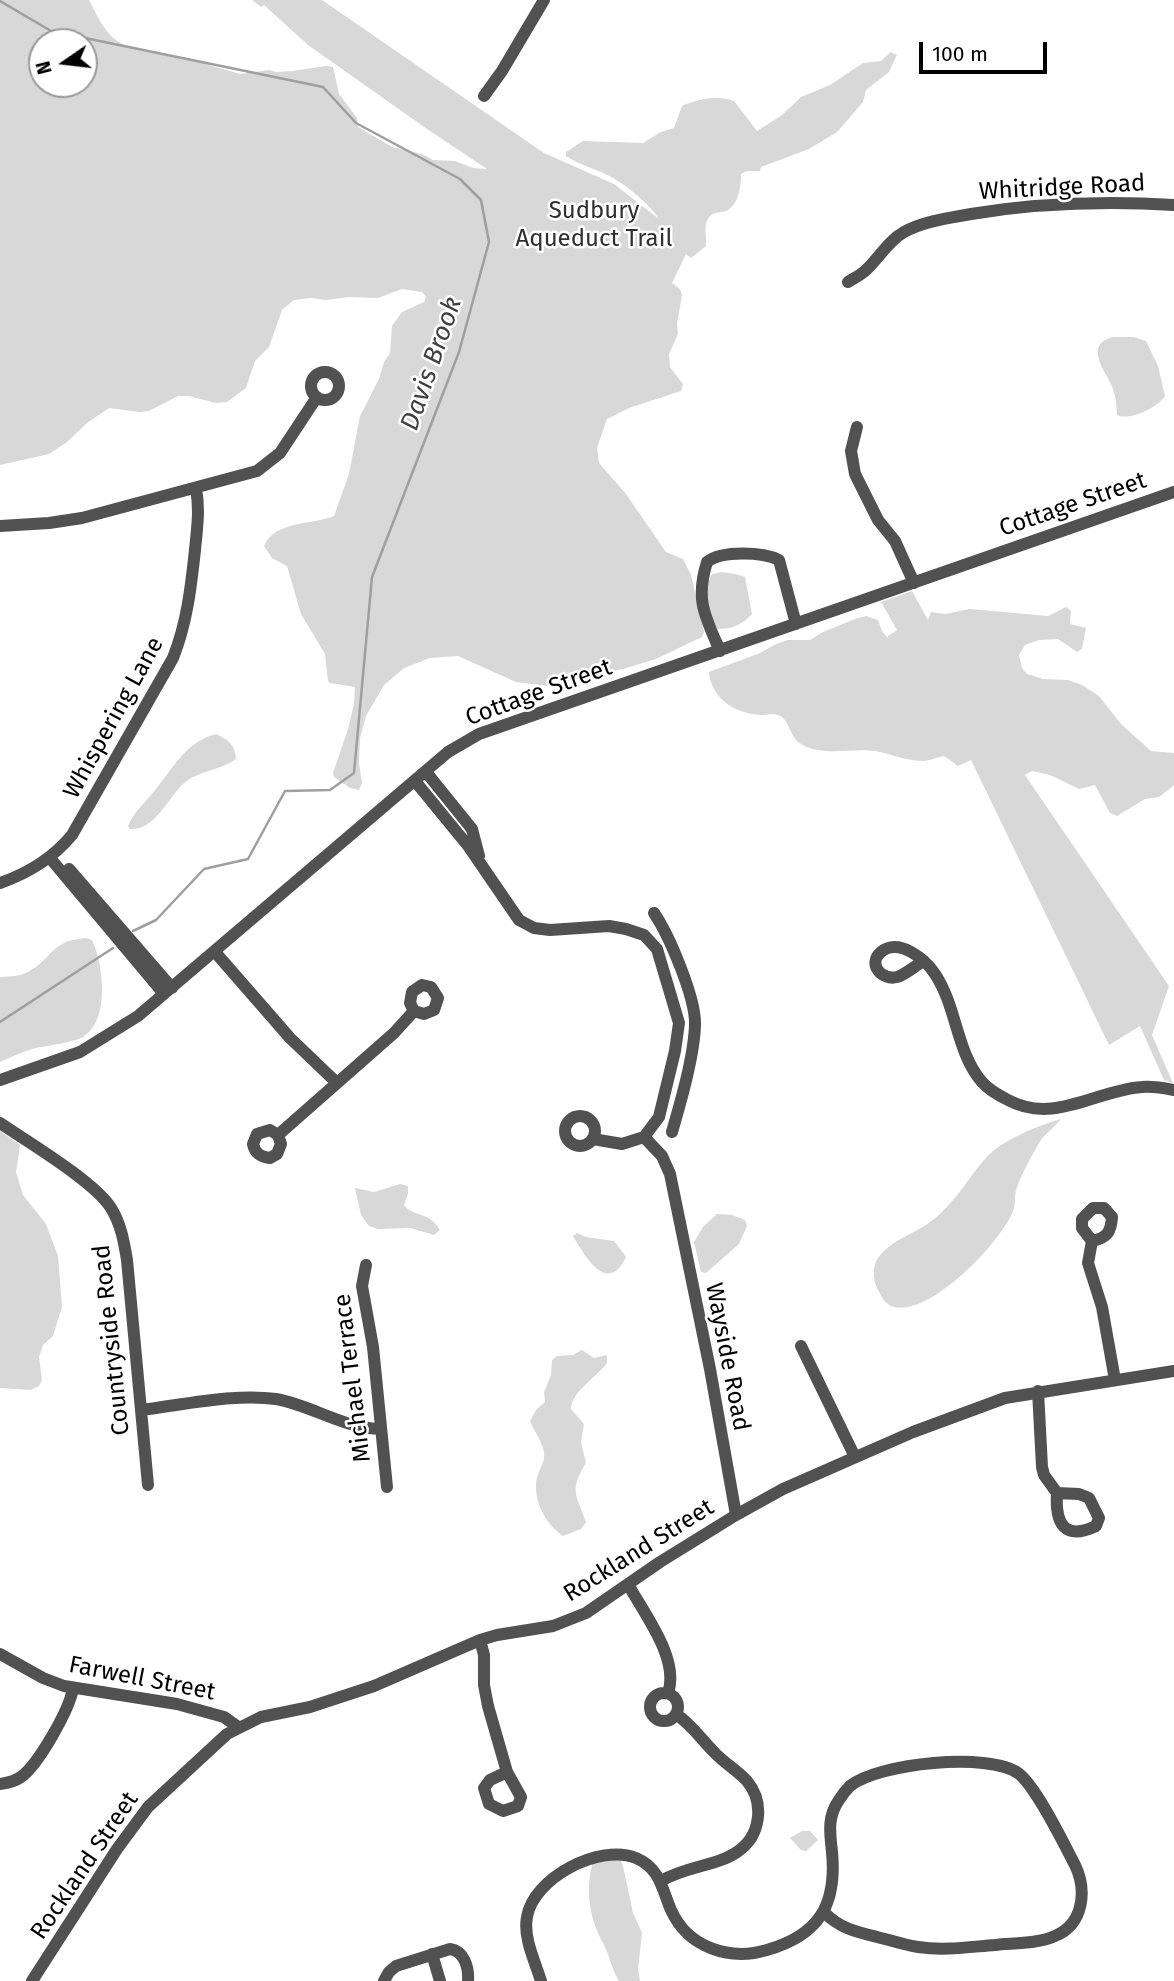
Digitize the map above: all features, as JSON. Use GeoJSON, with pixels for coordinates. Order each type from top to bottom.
{"type":"FeatureCollection","features":[{"type":"Feature","properties":{"kind":"street"},"geometry":{"type":"LineString","coordinates":[[484,96],[544,0]]}},
{"type":"Feature","properties":{"kind":"street","name":"Whitridge Road"},"geometry":{"type":"LineString","coordinates":[[848,282],[865,271],[896,238],[928,223],[1006,208],[1044,205],[1133,202],[1174,205]]}},
{"type":"Feature","properties":{"kind":"street"},"geometry":{"type":"LineString","coordinates":[[0,526],[82,518],[248,475],[266,466],[288,443],[317,397]]}},
{"type":"Feature","properties":{"kind":"street"},"geometry":{"type":"LineString","coordinates":[[857,427],[851,451],[855,474],[877,520],[895,541],[914,583]]}},
{"type":"Feature","properties":{"kind":"street","name":"Whispering Lane"},"geometry":{"type":"LineString","coordinates":[[0,883],[53,856],[80,824],[167,672],[179,645],[189,601],[199,512],[196,489]]}},
{"type":"Feature","properties":{"kind":"street","name":"Cottage Street"},"geometry":{"type":"LineString","coordinates":[[0,1080],[64,1059],[121,1028],[215,952],[458,745],[490,729],[1174,492]]}},
{"type":"Feature","properties":{"kind":"street"},"geometry":{"type":"LineString","coordinates":[[720,651],[702,607],[703,581],[708,562],[720,555],[763,556],[779,560],[796,624]]}},
{"type":"Feature","properties":{"kind":"street"},"geometry":{"type":"LineString","coordinates":[[426,772],[472,829],[480,864]]}},
{"type":"Feature","properties":{"kind":"street"},"geometry":{"type":"LineString","coordinates":[[415,781],[469,847],[519,920],[534,928],[553,930],[609,926],[644,935],[657,949],[679,1023],[659,1117],[644,1137],[622,1144],[593,1139]]}},
{"type":"Feature","properties":{"kind":"street"},"geometry":{"type":"LineString","coordinates":[[53,856],[168,991]]}},
{"type":"Feature","properties":{"kind":"street"},"geometry":{"type":"LineString","coordinates":[[654,913],[672,943],[696,1023],[672,1132]]}},
{"type":"Feature","properties":{"kind":"street"},"geometry":{"type":"LineString","coordinates":[[651,942],[666,934]]}},
{"type":"Feature","properties":{"kind":"street"},"geometry":{"type":"LineString","coordinates":[[215,952],[285,1032],[337,1083]]}},
{"type":"Feature","properties":{"kind":"street"},"geometry":{"type":"LineString","coordinates":[[924,961],[944,989],[967,1055],[981,1081],[995,1094],[1018,1106],[1053,1110],[1141,1087],[1174,1090]]}},
{"type":"Feature","properties":{"kind":"street"},"geometry":{"type":"LineString","coordinates":[[278,1135],[394,1033],[415,1011]]}},
{"type":"Feature","properties":{"kind":"street"},"geometry":{"type":"LineString","coordinates":[[679,1023],[696,1023]]}},
{"type":"Feature","properties":{"kind":"street"},"geometry":{"type":"LineString","coordinates":[[667,1085],[683,1089]]}},
{"type":"Feature","properties":{"kind":"street","name":"Countryside Road"},"geometry":{"type":"LineString","coordinates":[[0,1123],[94,1190],[110,1205],[115,1215],[127,1260],[148,1485]]}},
{"type":"Feature","properties":{"kind":"street","name":"Wayside Road"},"geometry":{"type":"LineString","coordinates":[[644,1137],[662,1156],[670,1174],[710,1369],[736,1515]]}},
{"type":"Feature","properties":{"kind":"street"},"geometry":{"type":"LineString","coordinates":[[1092,1241],[1088,1263],[1102,1307],[1115,1380]]}},
{"type":"Feature","properties":{"kind":"street","name":"Michael Terrace"},"geometry":{"type":"LineString","coordinates":[[366,1265],[362,1286],[373,1347],[387,1487]]}},
{"type":"Feature","properties":{"kind":"street"},"geometry":{"type":"LineString","coordinates":[[801,1346],[855,1457]]}},
{"type":"Feature","properties":{"kind":"street","name":"Rockland Street"},"geometry":{"type":"LineString","coordinates":[[32,1981],[117,1849],[148,1807],[219,1741],[238,1727],[261,1717],[310,1707],[374,1686],[480,1640],[563,1623],[595,1609],[660,1562],[783,1489],[980,1407],[1038,1391],[1174,1371]]}},
{"type":"Feature","properties":{"kind":"street"},"geometry":{"type":"LineString","coordinates":[[1038,1391],[1042,1467],[1044,1475],[1057,1493]]}},
{"type":"Feature","properties":{"kind":"street"},"geometry":{"type":"LineString","coordinates":[[141,1410],[265,1398],[288,1402],[367,1428],[381,1429]]}},
{"type":"Feature","properties":{"kind":"street"},"geometry":{"type":"LineString","coordinates":[[628,1584],[669,1660],[672,1678],[668,1693]]}},
{"type":"Feature","properties":{"kind":"street"},"geometry":{"type":"LineString","coordinates":[[480,1640],[484,1656],[486,1695],[507,1772]]}},
{"type":"Feature","properties":{"kind":"street","name":"Farwell Street"},"geometry":{"type":"LineString","coordinates":[[0,1654],[43,1678],[73,1688],[177,1704],[224,1717],[238,1727]]}},
{"type":"Feature","properties":{"kind":"street"},"geometry":{"type":"LineString","coordinates":[[0,1784],[12,1782],[27,1771],[65,1713],[73,1688]]}},
{"type":"Feature","properties":{"kind":"street"},"geometry":{"type":"LineString","coordinates":[[668,1693],[676,1700],[676,1714],[670,1719],[660,1720],[653,1717],[650,1703],[654,1696],[668,1693]]}},
{"type":"Feature","properties":{"kind":"street"},"geometry":{"type":"LineString","coordinates":[[661,1881],[680,1871],[725,1859],[738,1852],[751,1838],[758,1819],[756,1799],[747,1781],[713,1751],[690,1724],[676,1714]]}},
{"type":"Feature","properties":{"kind":"street"},"geometry":{"type":"LineString","coordinates":[[541,1981],[527,1933],[527,1914],[538,1893],[561,1874],[578,1862],[606,1854],[625,1854],[643,1861],[653,1870],[661,1881],[680,1926],[700,1943],[724,1953],[749,1954],[781,1946],[809,1930],[824,1912],[832,1890],[833,1863],[829,1825],[836,1803],[851,1786],[862,1780],[923,1764],[968,1762],[1008,1767],[1027,1780],[1081,1881],[1081,1905],[1072,1924],[1053,1937],[1032,1941],[955,1949],[914,1947],[855,1932],[835,1923],[824,1912]]}},
{"type":"Feature","properties":{"kind":"street"},"geometry":{"type":"LineString","coordinates":[[384,1981],[396,1966],[450,1949],[460,1952],[468,1971],[468,1981]]}},
{"type":"Feature","properties":{"kind":"street"},"geometry":{"type":"LineString","coordinates":[[432,1954],[440,1981]]}},
{"type":"Feature","properties":{"kind":"green space","name":"Sudbury Aqueduct Trail"},"geometry":{"type":"Polygon","coordinates":[[[0,0],[89,0],[108,32],[126,46],[196,60],[240,74],[333,67],[339,94],[357,118],[358,127],[392,147],[422,154],[433,160],[455,161],[473,168],[487,169],[308,45],[264,5],[261,7],[252,0],[322,0],[544,153],[614,184],[659,219],[645,202],[626,186],[566,156],[566,152],[583,141],[643,143],[674,128],[682,106],[708,99],[734,101],[757,131],[782,115],[801,97],[830,85],[863,63],[881,61],[891,52],[897,55],[889,72],[866,90],[863,102],[837,132],[809,149],[761,167],[760,171],[741,174],[735,203],[728,210],[710,216],[706,225],[706,246],[691,258],[686,254],[672,283],[680,289],[682,295],[677,323],[678,334],[669,354],[670,367],[683,384],[681,391],[629,408],[607,419],[597,448],[599,463],[626,494],[666,552],[683,559],[691,575],[704,632],[702,637],[656,659],[548,686],[516,682],[458,656],[430,658],[404,668],[384,685],[366,716],[360,738],[359,763],[362,783],[359,790],[350,788],[334,777],[354,704],[355,687],[328,681],[325,654],[301,614],[287,566],[272,558],[264,546],[276,532],[285,528],[334,516],[349,474],[360,416],[390,353],[392,326],[402,312],[424,302],[426,296],[422,292],[402,289],[378,298],[294,300],[282,310],[269,347],[255,361],[246,388],[227,402],[216,403],[178,396],[149,411],[109,408],[49,454],[0,465],[0,0]]]}},
{"type":"Feature","properties":{"kind":"green space"},"geometry":{"type":"Polygon","coordinates":[[[1112,337],[1134,337],[1146,341],[1158,366],[1165,396],[1156,405],[1136,415],[1117,415],[1113,390],[1098,357],[1100,345],[1112,337]]]}},
{"type":"Feature","properties":{"kind":"green space"},"geometry":{"type":"Polygon","coordinates":[[[722,572],[745,577],[752,614],[736,626],[718,629],[708,610],[706,595],[712,574],[722,572]]]}},
{"type":"Feature","properties":{"kind":"green space"},"geometry":{"type":"Polygon","coordinates":[[[912,591],[928,620],[931,612],[945,614],[970,609],[1048,616],[1066,607],[1071,611],[1070,624],[1086,628],[1082,649],[1077,652],[1058,639],[1039,640],[1025,645],[1019,655],[1022,668],[1027,674],[1043,679],[1068,680],[1082,685],[1099,696],[1121,724],[1151,751],[1174,753],[1174,785],[1159,797],[1145,799],[1117,816],[1110,813],[1095,785],[1079,789],[1050,775],[1032,771],[1025,775],[1169,986],[1152,1035],[1173,1083],[1164,1080],[1140,1026],[1109,1045],[971,760],[958,766],[944,756],[917,761],[875,751],[828,751],[810,748],[797,741],[782,717],[735,709],[720,697],[711,682],[709,672],[760,653],[776,644],[788,640],[810,640],[823,632],[866,616],[878,620],[888,638],[897,630],[881,602],[912,591]]]}},
{"type":"Feature","properties":{"kind":"green space"},"geometry":{"type":"Polygon","coordinates":[[[216,734],[230,744],[236,759],[188,780],[153,820],[139,828],[130,829],[128,826],[135,813],[179,759],[195,744],[216,734]]]}},
{"type":"Feature","properties":{"kind":"green space"},"geometry":{"type":"Polygon","coordinates":[[[86,938],[92,940],[96,950],[102,991],[98,1018],[92,1029],[79,1039],[31,1049],[0,1062],[0,977],[25,974],[58,946],[86,938]]]}},
{"type":"Feature","properties":{"kind":"green space"},"geometry":{"type":"Polygon","coordinates":[[[1061,1119],[1039,1143],[1018,1184],[1013,1211],[995,1240],[980,1257],[945,1289],[927,1300],[909,1307],[894,1307],[886,1302],[877,1288],[874,1273],[876,1261],[883,1252],[939,1215],[992,1152],[1020,1134],[1061,1119]]]}},
{"type":"Feature","properties":{"kind":"green space"},"geometry":{"type":"Polygon","coordinates":[[[0,1131],[20,1145],[16,1172],[23,1195],[46,1224],[58,1256],[62,1307],[53,1336],[43,1345],[39,1357],[42,1380],[39,1386],[31,1390],[0,1388],[0,1131]]]}},
{"type":"Feature","properties":{"kind":"green space"},"geometry":{"type":"Polygon","coordinates":[[[400,1184],[408,1186],[404,1205],[412,1212],[431,1219],[440,1230],[434,1235],[410,1228],[378,1229],[369,1226],[361,1215],[355,1188],[374,1192],[400,1184]]]}},
{"type":"Feature","properties":{"kind":"green space"},"geometry":{"type":"Polygon","coordinates":[[[717,1214],[732,1215],[745,1220],[747,1226],[739,1244],[706,1273],[701,1272],[694,1242],[703,1227],[717,1214]]]}},
{"type":"Feature","properties":{"kind":"green space"},"geometry":{"type":"Polygon","coordinates":[[[577,1233],[614,1241],[626,1257],[619,1268],[611,1273],[604,1273],[596,1268],[573,1236],[577,1233]]]}},
{"type":"Feature","properties":{"kind":"green space"},"geometry":{"type":"Polygon","coordinates":[[[582,1350],[594,1358],[607,1355],[607,1363],[572,1403],[571,1409],[584,1424],[581,1442],[586,1463],[577,1480],[576,1492],[586,1522],[581,1529],[563,1536],[547,1520],[540,1507],[536,1480],[544,1460],[544,1452],[530,1421],[536,1410],[545,1402],[544,1392],[551,1375],[552,1360],[557,1356],[573,1355],[582,1350]]]}},
{"type":"Feature","properties":{"kind":"green space"},"geometry":{"type":"Polygon","coordinates":[[[802,1831],[810,1831],[818,1840],[806,1851],[801,1850],[790,1838],[802,1831]]]}},
{"type":"Feature","properties":{"kind":"green space"},"geometry":{"type":"Polygon","coordinates":[[[618,1854],[633,1913],[642,1933],[638,1970],[640,1981],[619,1981],[595,1925],[590,1904],[589,1884],[593,1861],[618,1854]]]}},
{"type":"Feature","properties":{"kind":"waterway","name":"Davis Brook"},"geometry":{"type":"LineString","coordinates":[[0,1],[51,31],[323,87],[356,123],[460,179],[481,200],[489,242],[459,352],[372,577],[354,773],[330,790],[285,791],[248,859],[204,869],[156,920],[133,931]]}},
{"type":"Feature","properties":{"kind":"waterway","name":"Davis Brook"},"geometry":{"type":"LineString","coordinates":[[0,1022],[113,948]]}}]}
